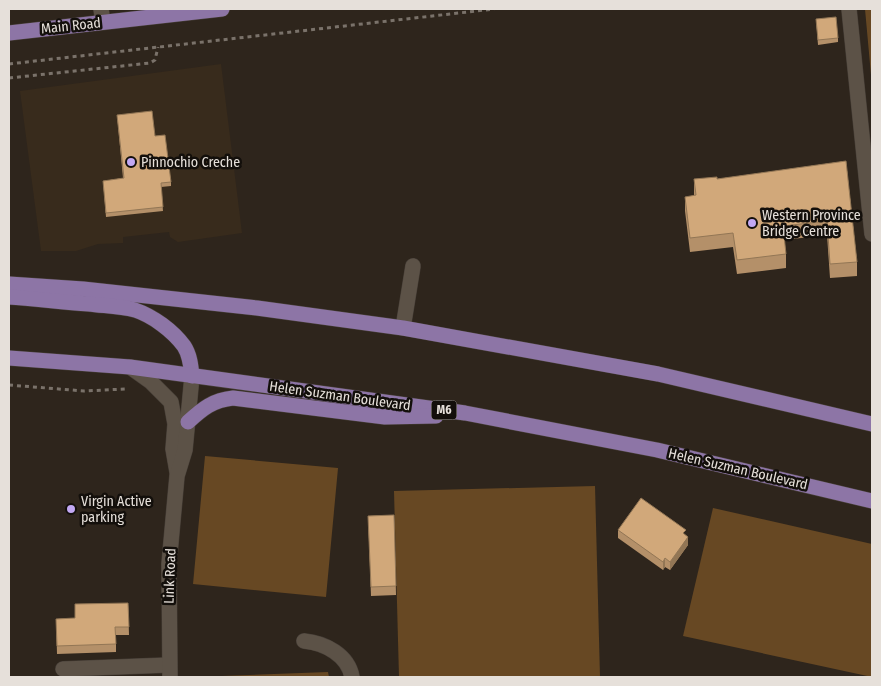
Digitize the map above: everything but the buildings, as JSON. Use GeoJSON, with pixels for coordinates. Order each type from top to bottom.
{"type":"FeatureCollection","features":[{"type":"Feature","properties":{"kind":"main road","name":"Main Road"},"geometry":{"type":"LineString","coordinates":[[9,33],[102,16],[222,9]]}},
{"type":"Feature","properties":{"kind":"main road"},"geometry":{"type":"LineString","coordinates":[[9,284],[83,289],[256,308],[403,328],[658,374],[872,424]]}},
{"type":"Feature","properties":{"kind":"main road"},"geometry":{"type":"LineString","coordinates":[[9,297],[114,307],[134,310],[144,314],[170,331],[184,347],[189,357],[192,376]]}},
{"type":"Feature","properties":{"kind":"main road","name":"Helen Suzman Boulevard"},"geometry":{"type":"LineString","coordinates":[[9,358],[130,367],[465,413],[658,450],[872,501]]}},
{"type":"Feature","properties":{"kind":"main road"},"geometry":{"type":"LineString","coordinates":[[188,422],[210,404],[223,399],[233,398],[385,418],[465,413]]}},
{"type":"Feature","properties":{"kind":"street"},"geometry":{"type":"LineString","coordinates":[[849,9],[872,234]]}},
{"type":"Feature","properties":{"kind":"street"},"geometry":{"type":"LineString","coordinates":[[403,328],[413,266]]}},
{"type":"Feature","properties":{"kind":"street","name":"Link Road"},"geometry":{"type":"LineString","coordinates":[[130,367],[152,382],[171,402],[175,424],[173,449],[177,476]]}},
{"type":"Feature","properties":{"kind":"street","name":"Link Road"},"geometry":{"type":"LineString","coordinates":[[170,671],[169,564],[177,476],[185,450],[192,376]]}},
{"type":"Feature","properties":{"kind":"street"},"geometry":{"type":"LineString","coordinates":[[304,640],[323,644],[335,651],[344,661],[352,677]]}},
{"type":"Feature","properties":{"kind":"street"},"geometry":{"type":"LineString","coordinates":[[63,669],[170,671]]}},
{"type":"Feature","properties":{"kind":"path"},"geometry":{"type":"LineString","coordinates":[[9,64],[494,9]]}},
{"type":"Feature","properties":{"kind":"path"},"geometry":{"type":"LineString","coordinates":[[9,78],[150,63],[155,60],[158,47]]}},
{"type":"Feature","properties":{"kind":"path"},"geometry":{"type":"LineString","coordinates":[[9,385],[84,391],[129,389]]}},
{"type":"Feature","properties":{"kind":"shaded area"},"geometry":{"type":"Polygon","coordinates":[[[865,9],[872,9],[872,86],[865,9]]]}},
{"type":"Feature","properties":{"kind":"shaded area","name":"Pinnochio Creche"},"geometry":{"type":"Polygon","coordinates":[[[221,64],[242,233],[178,242],[170,237],[169,232],[123,237],[123,243],[98,244],[76,251],[41,251],[20,91],[221,64]]]}},
{"type":"Feature","properties":{"kind":"shaded area"},"geometry":{"type":"Polygon","coordinates":[[[205,456],[338,468],[326,597],[193,584],[205,456]]]}},
{"type":"Feature","properties":{"kind":"shaded area"},"geometry":{"type":"Polygon","coordinates":[[[595,486],[600,677],[399,677],[394,491],[595,486]]]}},
{"type":"Feature","properties":{"kind":"shaded area"},"geometry":{"type":"Polygon","coordinates":[[[713,508],[872,544],[872,677],[683,636],[713,508]]]}},
{"type":"Feature","properties":{"kind":"shaded area"},"geometry":{"type":"Polygon","coordinates":[[[328,672],[329,677],[194,677],[328,672]]]}},
{"type":"Feature","properties":{"kind":"place","name":"Pinnochio Creche"},"geometry":{"type":"Point","coordinates":[131,162]}},
{"type":"Feature","properties":{"kind":"place","name":"Western Province Bridge Centre"},"geometry":{"type":"Point","coordinates":[752,223]}},
{"type":"Feature","properties":{"kind":"place","name":"Virgin Active parking"},"geometry":{"type":"Point","coordinates":[71,509]}}]}
